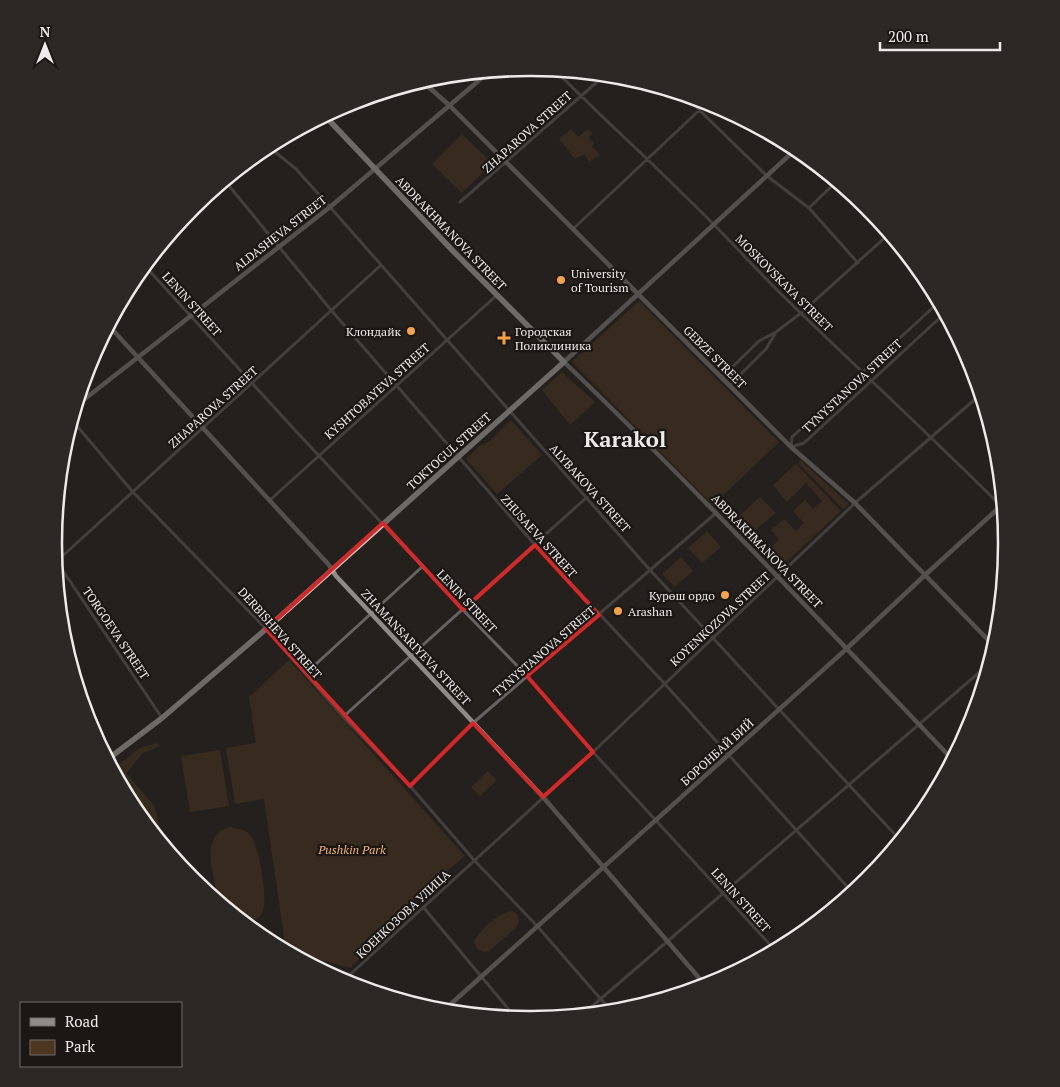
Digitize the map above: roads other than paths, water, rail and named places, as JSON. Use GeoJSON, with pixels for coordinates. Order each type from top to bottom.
{"type":"FeatureCollection","features":[{"type":"Feature","properties":{"kind":"highway","name":"ABDRAKHMANOVA STREET"},"geometry":{"type":"LineString","coordinates":[[330,121],[496,295],[564,362]]}},
{"type":"Feature","properties":{"kind":"highway","name":"TOKTOGUL STREET"},"geometry":{"type":"LineString","coordinates":[[113,754],[162,718],[266,628],[564,362]]}},
{"type":"Feature","properties":{"kind":"main road","name":"ALDASHEVA STREET"},"geometry":{"type":"LineString","coordinates":[[85,398],[330,207],[481,79]]}},
{"type":"Feature","properties":{"kind":"main road","name":"GEBZE STREET"},"geometry":{"type":"LineString","coordinates":[[429,87],[791,447],[854,503],[988,640]]}},
{"type":"Feature","properties":{"kind":"main road","name":"TOKTOGUL STREET"},"geometry":{"type":"LineString","coordinates":[[564,362],[790,155]]}},
{"type":"Feature","properties":{"kind":"main road","name":"ZHAMANSARIYEVA STREET"},"geometry":{"type":"LineString","coordinates":[[114,332],[371,614],[543,796],[700,979]]}},
{"type":"Feature","properties":{"kind":"main road","name":"ABDRAKHMANOVA STREET"},"geometry":{"type":"LineString","coordinates":[[564,362],[716,512],[947,754]]}},
{"type":"Feature","properties":{"kind":"main road","name":"БОРОНБАЙ БИЙ"},"geometry":{"type":"LineString","coordinates":[[451,1004],[848,648],[925,575],[996,512]]}},
{"type":"Feature","properties":{"kind":"street","name":"MOSKOVSKAYA STREET"},"geometry":{"type":"LineString","coordinates":[[561,77],[714,224],[758,271],[870,381],[931,437],[995,500]]}},
{"type":"Feature","properties":{"kind":"street","name":"ZHAPAROVA STREET"},"geometry":{"type":"LineString","coordinates":[[460,202],[598,81]]}},
{"type":"Feature","properties":{"kind":"street"},"geometry":{"type":"LineString","coordinates":[[696,107],[767,176],[809,208],[858,263]]}},
{"type":"Feature","properties":{"kind":"street"},"geometry":{"type":"LineString","coordinates":[[573,229],[700,111]]}},
{"type":"Feature","properties":{"kind":"street","name":"ALYBAKOVA STREET"},"geometry":{"type":"LineString","coordinates":[[275,152],[296,170],[330,207],[650,570],[895,835]]}},
{"type":"Feature","properties":{"kind":"street","name":"ZHUSAEVA STREET"},"geometry":{"type":"LineString","coordinates":[[229,186],[331,310],[535,545],[664,683],[847,887]]}},
{"type":"Feature","properties":{"kind":"street"},"geometry":{"type":"LineString","coordinates":[[809,208],[831,186]]}},
{"type":"Feature","properties":{"kind":"street"},"geometry":{"type":"LineString","coordinates":[[721,378],[758,341],[776,332],[801,313],[884,239]]}},
{"type":"Feature","properties":{"kind":"street","name":"ZHAPAROVA STREET"},"geometry":{"type":"LineString","coordinates":[[63,555],[381,265]]}},
{"type":"Feature","properties":{"kind":"street","name":"LENIN STREET"},"geometry":{"type":"LineString","coordinates":[[150,271],[462,610],[528,676],[593,752],[770,944]]}},
{"type":"Feature","properties":{"kind":"street","name":"KYSHTOBAYEVA STREET"},"geometry":{"type":"LineString","coordinates":[[269,501],[496,295]]}},
{"type":"Feature","properties":{"kind":"street","name":"TYNYSTANOVA STREET"},"geometry":{"type":"LineString","coordinates":[[933,307],[792,437],[791,447],[804,443],[939,318]]}},
{"type":"Feature","properties":{"kind":"street"},"geometry":{"type":"LineString","coordinates":[[729,386],[766,349],[776,332]]}},
{"type":"Feature","properties":{"kind":"street","name":"KOYENKOZOVA STREET"},"geometry":{"type":"LineString","coordinates":[[474,860],[593,752],[854,503],[975,399]]}},
{"type":"Feature","properties":{"kind":"street","name":"DERBISHEVA STREET"},"geometry":{"type":"LineString","coordinates":[[77,426],[132,491],[266,628],[343,717],[410,786],[474,860],[538,926],[606,1005]]}},
{"type":"Feature","properties":{"kind":"street"},"geometry":{"type":"LineString","coordinates":[[343,717],[587,497]]}},
{"type":"Feature","properties":{"kind":"street","name":"TYNYSTANOVA STREET"},"geometry":{"type":"LineString","coordinates":[[410,786],[473,723],[716,512]]}},
{"type":"Feature","properties":{"kind":"street"},"geometry":{"type":"LineString","coordinates":[[316,664],[423,566]]}},
{"type":"Feature","properties":{"kind":"street","name":"TORGOEVA STREET"},"geometry":{"type":"LineString","coordinates":[[64,573],[162,718]]}},
{"type":"Feature","properties":{"kind":"street"},"geometry":{"type":"LineString","coordinates":[[590,1007],[980,672]]}},
{"type":"Feature","properties":{"kind":"street","name":"КОЕНКОЗОВА УЛИЦА"},"geometry":{"type":"LineString","coordinates":[[350,975],[474,860]]}},
{"type":"Feature","properties":{"kind":"street"},"geometry":{"type":"LineString","coordinates":[[424,908],[509,1010]]}},
{"type":"Feature","properties":{"kind":"place","name":"University of Tourism"},"geometry":{"type":"Point","coordinates":[561,280]}},
{"type":"Feature","properties":{"kind":"place","name":"Клондайк"},"geometry":{"type":"Point","coordinates":[411,331]}},
{"type":"Feature","properties":{"kind":"place","name":"Городская Поликлиника"},"geometry":{"type":"Point","coordinates":[504,338]}},
{"type":"Feature","properties":{"kind":"place","name":"Курөш ордо"},"geometry":{"type":"Point","coordinates":[725,595]}},
{"type":"Feature","properties":{"kind":"place","name":"Arashan"},"geometry":{"type":"Point","coordinates":[618,611]}},
{"type":"Feature","properties":{"kind":"district","name":"Karakol"},"geometry":{"type":"Point","coordinates":[625,438]}},
{"type":"Feature","properties":{"kind":"park label","name":"Pushkin Park"},"geometry":{"type":"Point","coordinates":[352,849]}}]}
